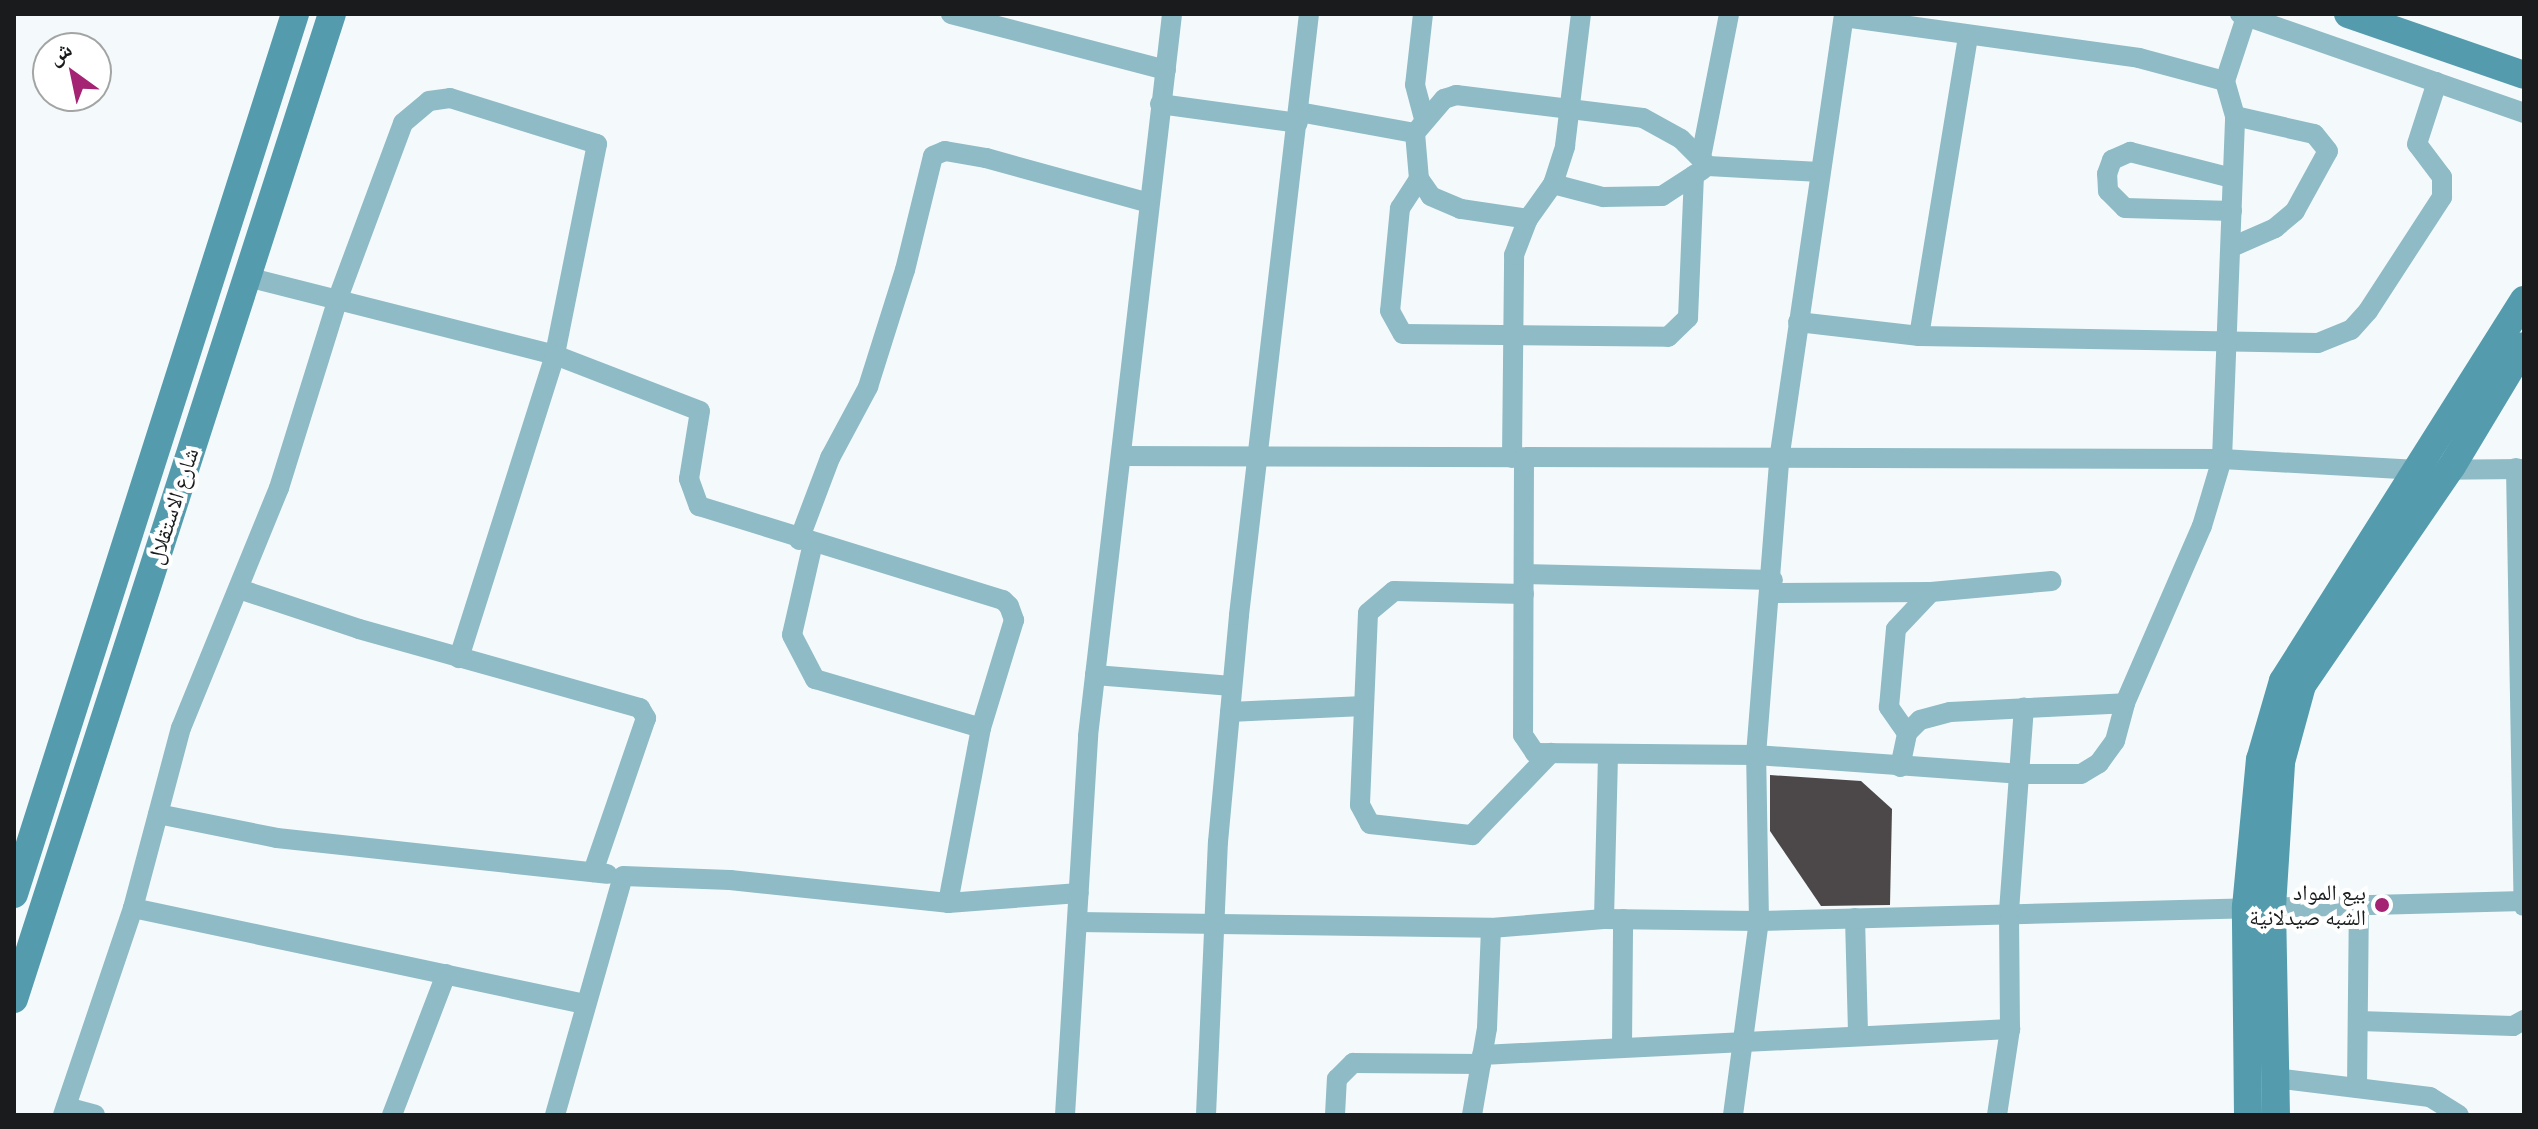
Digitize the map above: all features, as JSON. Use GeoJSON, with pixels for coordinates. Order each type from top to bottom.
{"type":"FeatureCollection","features":[{"type":"Feature","properties":{"kind":"main road","name":"شارع الاستقلال"},"geometry":{"type":"LineString","coordinates":[[14,894],[295,14]]}},
{"type":"Feature","properties":{"kind":"main road","name":"شارع الاستقلال"},"geometry":{"type":"LineString","coordinates":[[14,999],[332,14]]}},
{"type":"Feature","properties":{"kind":"main road"},"geometry":{"type":"LineString","coordinates":[[2348,14],[2524,75]]}},
{"type":"Feature","properties":{"kind":"main road"},"geometry":{"type":"LineString","coordinates":[[2248,1115],[2259,907],[2260,760],[2283,681],[2524,300]]}},
{"type":"Feature","properties":{"kind":"main road"},"geometry":{"type":"LineString","coordinates":[[2276,1115],[2259,907],[2281,762],[2302,685],[2452,466],[2524,346]]}},
{"type":"Feature","properties":{"kind":"street"},"geometry":{"type":"LineString","coordinates":[[951,14],[1166,70]]}},
{"type":"Feature","properties":{"kind":"street"},"geometry":{"type":"LineString","coordinates":[[1065,1115],[1095,675],[1172,14]]}},
{"type":"Feature","properties":{"kind":"street"},"geometry":{"type":"LineString","coordinates":[[1206,1115],[1232,686],[1309,14]]}},
{"type":"Feature","properties":{"kind":"street"},"geometry":{"type":"LineString","coordinates":[[1423,14],[1415,85],[1420,126],[1419,179],[1400,208],[1393,324],[1403,334],[1513,338],[1668,337],[1688,318],[1701,166],[1729,14]]}},
{"type":"Feature","properties":{"kind":"street"},"geometry":{"type":"LineString","coordinates":[[1581,14],[1569,110],[1553,184],[1528,219],[1514,255],[1513,338],[1524,584],[1523,735],[1535,753],[1756,755],[2018,774],[2081,774],[2099,763],[2115,741],[2125,703],[2202,526],[2222,459],[2223,345],[2232,247],[2235,116],[2225,81],[2245,14],[2524,113]]}},
{"type":"Feature","properties":{"kind":"street"},"geometry":{"type":"LineString","coordinates":[[1733,1115],[1759,921],[1756,755],[1772,587],[1779,460],[1844,16],[2139,58],[2225,81]]}},
{"type":"Feature","properties":{"kind":"street"},"geometry":{"type":"LineString","coordinates":[[1919,336],[1968,36]]}},
{"type":"Feature","properties":{"kind":"street"},"geometry":{"type":"LineString","coordinates":[[1798,322],[1919,336],[2223,345],[2318,343],[2351,330],[2368,311],[2446,186],[2417,144],[2437,82]]}},
{"type":"Feature","properties":{"kind":"street"},"geometry":{"type":"LineString","coordinates":[[1420,126],[1444,99],[1456,95],[1656,122],[1701,166]]}},
{"type":"Feature","properties":{"kind":"street"},"geometry":{"type":"LineString","coordinates":[[95,1115],[65,1111],[133,908],[181,728],[279,488],[338,298],[403,123],[429,101],[450,98],[597,144],[555,355],[459,658]]}},
{"type":"Feature","properties":{"kind":"street"},"geometry":{"type":"LineString","coordinates":[[1160,104],[1420,126]]}},
{"type":"Feature","properties":{"kind":"street"},"geometry":{"type":"LineString","coordinates":[[2232,247],[2275,228],[2295,211],[2328,151],[2314,134],[2235,116]]}},
{"type":"Feature","properties":{"kind":"street"},"geometry":{"type":"LineString","coordinates":[[981,728],[815,679],[792,635],[806,541],[830,458],[868,387],[905,270],[933,156],[945,151],[986,158],[1149,203]]}},
{"type":"Feature","properties":{"kind":"street"},"geometry":{"type":"LineString","coordinates":[[2232,178],[2130,152],[2112,160],[2107,174],[2108,191],[2125,208],[2232,211]]}},
{"type":"Feature","properties":{"kind":"street"},"geometry":{"type":"LineString","coordinates":[[1553,184],[1603,197],[1662,196],[1701,166],[1820,172]]}},
{"type":"Feature","properties":{"kind":"street"},"geometry":{"type":"LineString","coordinates":[[1419,179],[1431,196],[1461,209],[1528,219]]}},
{"type":"Feature","properties":{"kind":"street"},"geometry":{"type":"LineString","coordinates":[[247,277],[555,355],[695,406],[702,416],[689,479],[692,499],[740,522],[1003,600],[1014,620],[981,728],[948,903]]}},
{"type":"Feature","properties":{"kind":"street"},"geometry":{"type":"LineString","coordinates":[[1078,922],[1215,928],[1491,928],[1614,919],[1759,921],[2009,911],[2524,903],[2520,468],[2452,466],[2418,470],[2222,459],[1122,456]]}},
{"type":"Feature","properties":{"kind":"street"},"geometry":{"type":"LineString","coordinates":[[1551,753],[1472,835],[1370,824],[1360,805],[1368,613],[1394,591],[1524,584],[1931,592],[2051,581]]}},
{"type":"Feature","properties":{"kind":"street"},"geometry":{"type":"LineString","coordinates":[[239,589],[645,713],[593,872]]}},
{"type":"Feature","properties":{"kind":"street"},"geometry":{"type":"LineString","coordinates":[[1907,733],[1889,707],[1896,629],[1931,592]]}},
{"type":"Feature","properties":{"kind":"street"},"geometry":{"type":"LineString","coordinates":[[1095,675],[1232,686]]}},
{"type":"Feature","properties":{"kind":"street"},"geometry":{"type":"LineString","coordinates":[[1900,767],[1907,733],[1920,720],[1950,712],[2125,703]]}},
{"type":"Feature","properties":{"kind":"street"},"geometry":{"type":"LineString","coordinates":[[1230,712],[1364,706]]}},
{"type":"Feature","properties":{"kind":"street"},"geometry":{"type":"LineString","coordinates":[[1997,1115],[2010,1029],[2009,911],[2024,708]]}},
{"type":"Feature","properties":{"kind":"street"},"geometry":{"type":"LineString","coordinates":[[1608,754],[1622,1046]]}},
{"type":"Feature","properties":{"kind":"street"},"geometry":{"type":"LineString","coordinates":[[158,814],[277,838],[623,876],[730,880],[948,903],[1079,893]]}},
{"type":"Feature","properties":{"kind":"street"},"geometry":{"type":"LineString","coordinates":[[555,1115],[584,1004],[623,876]]}},
{"type":"Feature","properties":{"kind":"street"},"geometry":{"type":"LineString","coordinates":[[2357,1088],[2359,905]]}},
{"type":"Feature","properties":{"kind":"street"},"geometry":{"type":"LineString","coordinates":[[133,908],[584,1004]]}},
{"type":"Feature","properties":{"kind":"street"},"geometry":{"type":"LineString","coordinates":[[1855,918],[1858,1035]]}},
{"type":"Feature","properties":{"kind":"street"},"geometry":{"type":"LineString","coordinates":[[1472,1115],[1482,1060],[1491,928]]}},
{"type":"Feature","properties":{"kind":"street"},"geometry":{"type":"LineString","coordinates":[[392,1115],[446,974]]}},
{"type":"Feature","properties":{"kind":"street"},"geometry":{"type":"LineString","coordinates":[[2359,1021],[2513,1026],[2524,1020]]}},
{"type":"Feature","properties":{"kind":"street"},"geometry":{"type":"LineString","coordinates":[[1335,1115],[1337,1079],[1353,1063],[1482,1060],[1622,1046],[1741,1039],[2010,1029]]}},
{"type":"Feature","properties":{"kind":"street"},"geometry":{"type":"LineString","coordinates":[[2275,1078],[2430,1097],[2459,1115]]}},
{"type":"Feature","properties":{"kind":"building"},"geometry":{"type":"Polygon","coordinates":[[[1770,775],[1861,781],[1892,809],[1890,905],[1821,906],[1770,831],[1770,775]]]}},
{"type":"Feature","properties":{"kind":"place","name":"بيع المواد الشبه صيدلانية"},"geometry":{"type":"Point","coordinates":[2382,905]}}]}
